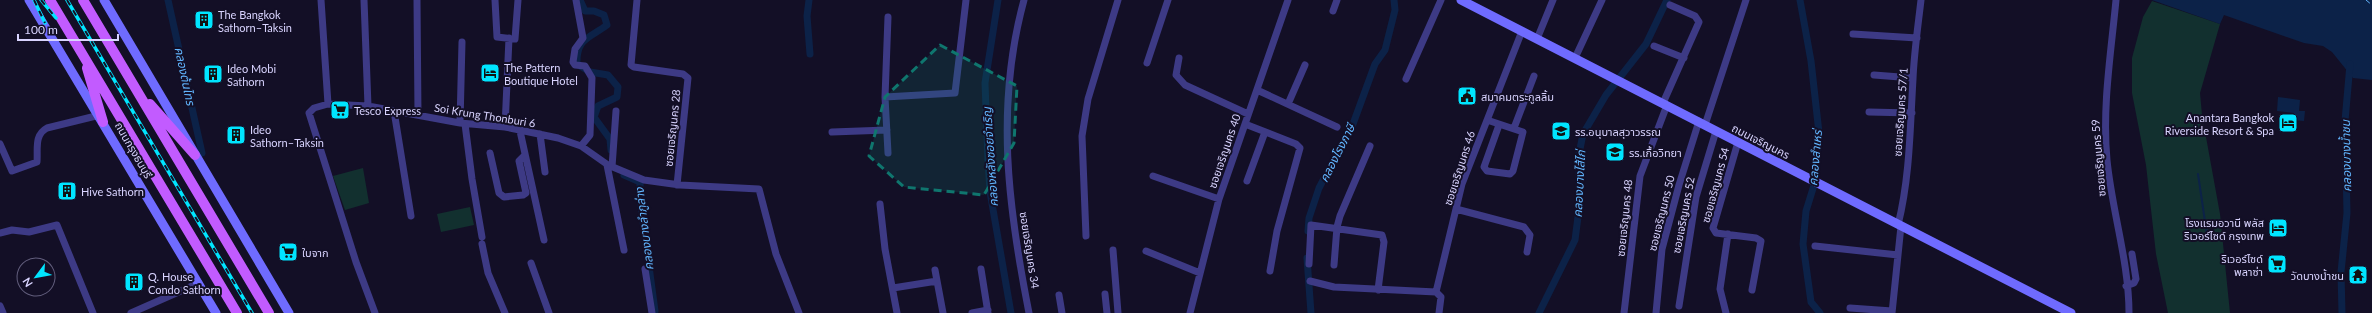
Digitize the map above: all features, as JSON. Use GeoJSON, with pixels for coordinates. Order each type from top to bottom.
{"type":"FeatureCollection","features":[{"type":"Feature","properties":{"kind":"main road","name":"ถนนกรุงธนบุรี"},"geometry":{"type":"LineString","coordinates":[[29,0],[102,119],[216,313]]}},
{"type":"Feature","properties":{"kind":"main road"},"geometry":{"type":"LineString","coordinates":[[83,0],[269,313]]}},
{"type":"Feature","properties":{"kind":"main road"},"geometry":{"type":"LineString","coordinates":[[88,0],[114,52]]}},
{"type":"Feature","properties":{"kind":"main road"},"geometry":{"type":"LineString","coordinates":[[104,0],[289,313]]}},
{"type":"Feature","properties":{"kind":"main road","name":"ถนนเจริญนคร"},"geometry":{"type":"LineString","coordinates":[[1461,0],[2071,313]]}},
{"type":"Feature","properties":{"kind":"main road","name":"ถนนกรุงธนบุรี"},"geometry":{"type":"LineString","coordinates":[[51,2],[237,313]]}},
{"type":"Feature","properties":{"kind":"main road"},"geometry":{"type":"LineString","coordinates":[[82,53],[102,119]]}},
{"type":"Feature","properties":{"kind":"main road"},"geometry":{"type":"LineString","coordinates":[[134,86],[195,155]]}},
{"type":"Feature","properties":{"kind":"street"},"geometry":{"type":"LineString","coordinates":[[321,0],[328,104]]}},
{"type":"Feature","properties":{"kind":"street"},"geometry":{"type":"LineString","coordinates":[[364,0],[368,106]]}},
{"type":"Feature","properties":{"kind":"street"},"geometry":{"type":"LineString","coordinates":[[416,0],[418,114]]}},
{"type":"Feature","properties":{"kind":"street"},"geometry":{"type":"LineString","coordinates":[[495,0],[497,37],[508,38],[516,37],[518,0]]}},
{"type":"Feature","properties":{"kind":"street"},"geometry":{"type":"LineString","coordinates":[[576,0],[583,38],[574,49],[573,62],[575,65],[585,66],[592,78],[590,135],[581,146]]}},
{"type":"Feature","properties":{"kind":"street","name":"ซอยเจริญนคร 28"},"geometry":{"type":"LineString","coordinates":[[637,0],[631,65],[634,68],[683,74],[688,78],[677,185]]}},
{"type":"Feature","properties":{"kind":"street"},"geometry":{"type":"LineString","coordinates":[[885,97],[954,94],[966,0]]}},
{"type":"Feature","properties":{"kind":"street","name":"ซอยเจริญนคร 34"},"geometry":{"type":"LineString","coordinates":[[1024,0],[1017,26],[1010,68],[1006,128],[1015,240],[1029,313]]}},
{"type":"Feature","properties":{"kind":"street"},"geometry":{"type":"LineString","coordinates":[[1086,236],[1082,136],[1088,99],[1118,0]]}},
{"type":"Feature","properties":{"kind":"street"},"geometry":{"type":"LineString","coordinates":[[1147,63],[1168,0]]}},
{"type":"Feature","properties":{"kind":"street","name":"ซอยเจริญนคร 40"},"geometry":{"type":"LineString","coordinates":[[1190,313],[1219,199],[1288,0]]}},
{"type":"Feature","properties":{"kind":"street"},"geometry":{"type":"LineString","coordinates":[[1333,11],[1337,0]]}},
{"type":"Feature","properties":{"kind":"street"},"geometry":{"type":"LineString","coordinates":[[1406,78],[1441,0]]}},
{"type":"Feature","properties":{"kind":"street"},"geometry":{"type":"LineString","coordinates":[[1537,39],[1553,0]]}},
{"type":"Feature","properties":{"kind":"street"},"geometry":{"type":"LineString","coordinates":[[1575,58],[1602,0]]}},
{"type":"Feature","properties":{"kind":"street","name":"ซอยเจริญนคร 50"},"geometry":{"type":"LineString","coordinates":[[1656,313],[1662,249],[1677,190],[1746,0]]}},
{"type":"Feature","properties":{"kind":"street","name":"ซอยเจริญนคร 57/1"},"geometry":{"type":"LineString","coordinates":[[1892,312],[1912,113],[1913,78],[1920,0]]}},
{"type":"Feature","properties":{"kind":"street","name":"ซอยเจริญนคร 59"},"geometry":{"type":"LineString","coordinates":[[2116,0],[2105,100],[2105,127],[2109,176],[2129,313]]}},
{"type":"Feature","properties":{"kind":"street","name":"ซอยเจริญนคร 48"},"geometry":{"type":"LineString","coordinates":[[1624,313],[1640,176],[1665,104],[1698,20],[1695,16],[1670,5]]}},
{"type":"Feature","properties":{"kind":"street"},"geometry":{"type":"LineString","coordinates":[[888,17],[885,97],[888,153]]}},
{"type":"Feature","properties":{"kind":"street","name":"ซอยเจริญนคร 46"},"geometry":{"type":"LineString","coordinates":[[1439,313],[1442,297],[1436,292],[1462,184],[1522,31]]}},
{"type":"Feature","properties":{"kind":"street"},"geometry":{"type":"LineString","coordinates":[[1853,34],[1917,38]]}},
{"type":"Feature","properties":{"kind":"street"},"geometry":{"type":"LineString","coordinates":[[505,127],[508,38]]}},
{"type":"Feature","properties":{"kind":"street"},"geometry":{"type":"LineString","coordinates":[[462,42],[463,123],[488,273],[505,313]]}},
{"type":"Feature","properties":{"kind":"street"},"geometry":{"type":"LineString","coordinates":[[1654,46],[1684,58]]}},
{"type":"Feature","properties":{"kind":"street"},"geometry":{"type":"LineString","coordinates":[[1179,58],[1176,75],[1185,85],[1248,114]]}},
{"type":"Feature","properties":{"kind":"street"},"geometry":{"type":"LineString","coordinates":[[1288,104],[1305,65]]}},
{"type":"Feature","properties":{"kind":"street"},"geometry":{"type":"LineString","coordinates":[[1874,75],[1913,78]]}},
{"type":"Feature","properties":{"kind":"street"},"geometry":{"type":"LineString","coordinates":[[1514,128],[1534,76]]}},
{"type":"Feature","properties":{"kind":"street"},"geometry":{"type":"LineString","coordinates":[[1257,90],[1337,127]]}},
{"type":"Feature","properties":{"kind":"street","name":"Soi Krung Thonburi 6"},"geometry":{"type":"LineString","coordinates":[[375,313],[356,262],[309,113],[314,108],[328,104],[368,106],[463,123],[505,127],[540,134],[581,146],[609,166],[644,180],[677,185],[759,189],[776,254],[798,313]]}},
{"type":"Feature","properties":{"kind":"street"},"geometry":{"type":"LineString","coordinates":[[394,111],[411,216]]}},
{"type":"Feature","properties":{"kind":"street"},"geometry":{"type":"LineString","coordinates":[[616,111],[609,166],[624,250]]}},
{"type":"Feature","properties":{"kind":"street"},"geometry":{"type":"LineString","coordinates":[[1869,112],[1912,113]]}},
{"type":"Feature","properties":{"kind":"street"},"geometry":{"type":"LineString","coordinates":[[0,144],[12,171],[37,162],[37,142],[41,131],[47,128],[102,119]]}},
{"type":"Feature","properties":{"kind":"street"},"geometry":{"type":"LineString","coordinates":[[1487,120],[1522,131],[1523,135],[1513,171],[1507,174],[1487,171],[1485,164],[1499,125]]}},
{"type":"Feature","properties":{"kind":"street"},"geometry":{"type":"LineString","coordinates":[[1245,124],[1299,145],[1300,148],[1277,231],[1270,271]]}},
{"type":"Feature","properties":{"kind":"street"},"geometry":{"type":"LineString","coordinates":[[832,132],[887,130]]}},
{"type":"Feature","properties":{"kind":"street"},"geometry":{"type":"LineString","coordinates":[[520,131],[544,240]]}},
{"type":"Feature","properties":{"kind":"street","name":"ซอยเจริญนคร 52"},"geometry":{"type":"LineString","coordinates":[[1679,306],[1696,197],[1716,131]]}},
{"type":"Feature","properties":{"kind":"street"},"geometry":{"type":"LineString","coordinates":[[1247,181],[1264,132]]}},
{"type":"Feature","properties":{"kind":"street"},"geometry":{"type":"LineString","coordinates":[[540,134],[545,172]]}},
{"type":"Feature","properties":{"kind":"street","name":"ซอยเจริญนคร 54"},"geometry":{"type":"LineString","coordinates":[[1738,142],[1714,226],[1716,233],[1756,238],[1762,243],[1752,290]]}},
{"type":"Feature","properties":{"kind":"street"},"geometry":{"type":"LineString","coordinates":[[1334,265],[1337,227],[1350,190],[1370,146]]}},
{"type":"Feature","properties":{"kind":"street"},"geometry":{"type":"LineString","coordinates":[[490,153],[499,193],[504,197],[523,195],[526,193],[519,161],[525,155]]}},
{"type":"Feature","properties":{"kind":"street"},"geometry":{"type":"LineString","coordinates":[[1153,176],[1219,199]]}},
{"type":"Feature","properties":{"kind":"street"},"geometry":{"type":"LineString","coordinates":[[880,204],[885,249],[897,313]]}},
{"type":"Feature","properties":{"kind":"street"},"geometry":{"type":"LineString","coordinates":[[1456,209],[1522,226],[1530,235],[1527,252]]}},
{"type":"Feature","properties":{"kind":"street"},"geometry":{"type":"LineString","coordinates":[[1309,264],[1310,226],[1313,224],[1382,235],[1384,237],[1378,290]]}},
{"type":"Feature","properties":{"kind":"street"},"geometry":{"type":"LineString","coordinates":[[0,233],[12,230],[29,232],[57,225],[93,313]]}},
{"type":"Feature","properties":{"kind":"street"},"geometry":{"type":"LineString","coordinates":[[1726,313],[1720,289],[1728,234]]}},
{"type":"Feature","properties":{"kind":"street"},"geometry":{"type":"LineString","coordinates":[[1815,246],[1898,255]]}},
{"type":"Feature","properties":{"kind":"street"},"geometry":{"type":"LineString","coordinates":[[1113,250],[1118,313]]}},
{"type":"Feature","properties":{"kind":"street"},"geometry":{"type":"LineString","coordinates":[[1146,251],[1200,273]]}},
{"type":"Feature","properties":{"kind":"street"},"geometry":{"type":"LineString","coordinates":[[2126,286],[2134,283],[2136,279],[2132,254]]}},
{"type":"Feature","properties":{"kind":"street"},"geometry":{"type":"LineString","coordinates":[[531,263],[549,313]]}},
{"type":"Feature","properties":{"kind":"street"},"geometry":{"type":"LineString","coordinates":[[645,269],[652,313]]}},
{"type":"Feature","properties":{"kind":"street"},"geometry":{"type":"LineString","coordinates":[[972,313],[988,312],[981,269]]}},
{"type":"Feature","properties":{"kind":"street"},"geometry":{"type":"LineString","coordinates":[[935,270],[943,313]]}},
{"type":"Feature","properties":{"kind":"street"},"geometry":{"type":"LineString","coordinates":[[893,288],[937,281]]}},
{"type":"Feature","properties":{"kind":"street"},"geometry":{"type":"LineString","coordinates":[[1310,281],[1334,287],[1436,292]]}},
{"type":"Feature","properties":{"kind":"street"},"geometry":{"type":"LineString","coordinates":[[131,313],[199,284]]}},
{"type":"Feature","properties":{"kind":"street"},"geometry":{"type":"LineString","coordinates":[[1104,294],[1107,313]]}},
{"type":"Feature","properties":{"kind":"street"},"geometry":{"type":"LineString","coordinates":[[1058,295],[1062,313]]}},
{"type":"Feature","properties":{"kind":"street"},"geometry":{"type":"LineString","coordinates":[[0,306],[4,313]]}},
{"type":"Feature","properties":{"kind":"street"},"geometry":{"type":"LineString","coordinates":[[1850,308],[1892,312]]}},
{"type":"Feature","properties":{"kind":"highlighted area"},"geometry":{"type":"Polygon","coordinates":[[[940,45],[1017,86],[1014,143],[984,195],[904,187],[869,156],[885,97],[940,45]]]}},
{"type":"Feature","properties":{"kind":"green space"},"geometry":{"type":"Polygon","coordinates":[[[2152,1],[2220,24],[2200,93],[2202,115],[2220,214],[2230,313],[2168,313],[2156,254],[2146,165],[2132,93],[2132,58],[2143,17],[2152,1]]]}},
{"type":"Feature","properties":{"kind":"green space"},"geometry":{"type":"Polygon","coordinates":[[[363,168],[369,203],[345,210],[333,176],[363,168]]]}},
{"type":"Feature","properties":{"kind":"green space"},"geometry":{"type":"Polygon","coordinates":[[[470,207],[474,225],[441,232],[437,214],[470,207]]]}},
{"type":"Feature","properties":{"kind":"water"},"geometry":{"type":"Polygon","coordinates":[[[2152,0],[2372,0],[2372,80],[2353,78],[2332,52],[2323,46],[2304,43],[2224,15],[2220,24],[2152,0]]]}},
{"type":"Feature","properties":{"kind":"water"},"geometry":{"type":"Polygon","coordinates":[[[2278,97],[2300,100],[2299,111],[2305,111],[2304,121],[2293,120],[2294,113],[2277,111],[2278,97]]]}},
{"type":"Feature","properties":{"kind":"waterway","name":"คลองต้นไทร"},"geometry":{"type":"LineString","coordinates":[[168,0],[202,153]]}},
{"type":"Feature","properties":{"kind":"waterway","name":"คลองบางลำภูล่าง"},"geometry":{"type":"LineString","coordinates":[[580,0],[585,11],[594,11],[604,15],[607,25],[585,40],[579,49],[577,64],[590,72],[608,75],[618,87],[617,97],[598,106],[594,117],[610,139],[611,150]]}},
{"type":"Feature","properties":{"kind":"waterway"},"geometry":{"type":"LineString","coordinates":[[809,0],[807,16],[810,54]]}},
{"type":"Feature","properties":{"kind":"waterway","name":"คลองหลังซอยจำเริญ"},"geometry":{"type":"LineString","coordinates":[[998,0],[985,83],[988,160],[990,192],[1011,313]]}},
{"type":"Feature","properties":{"kind":"waterway","name":"คลองโรงภาษี"},"geometry":{"type":"LineString","coordinates":[[1308,231],[1309,218],[1319,188],[1353,124],[1375,64],[1385,50],[1395,10],[1394,0]]}},
{"type":"Feature","properties":{"kind":"waterway","name":"คลองบางไส้ไก่"},"geometry":{"type":"LineString","coordinates":[[1539,313],[1575,240],[1579,209],[1579,154],[1583,134],[1606,95],[1646,44],[1667,0]]}},
{"type":"Feature","properties":{"kind":"waterway","name":"คลองสำเหร่"},"geometry":{"type":"LineString","coordinates":[[1800,0],[1811,61],[1819,133],[1815,182],[1806,211],[1803,244],[1811,302],[1820,313]]}},
{"type":"Feature","properties":{"kind":"waterway","name":"คลองบางน้ำชน"},"geometry":{"type":"LineString","coordinates":[[2342,313],[2341,272],[2347,213],[2345,121],[2350,64]]}},
{"type":"Feature","properties":{"kind":"waterway"},"geometry":{"type":"LineString","coordinates":[[2198,174],[2207,235]]}},
{"type":"Feature","properties":{"kind":"waterway","name":"คลองบางลำภูล่าง"},"geometry":{"type":"LineString","coordinates":[[624,175],[640,182],[640,199],[655,311]]}},
{"type":"Feature","properties":{"kind":"waterway","name":"คลองโรงภาษี"},"geometry":{"type":"LineString","coordinates":[[1307,258],[1311,313]]}},
{"type":"Feature","properties":{"kind":"ferry route"},"geometry":{"type":"LineString","coordinates":[[2366,0],[2372,5]]}},
{"type":"Feature","properties":{"kind":"railway"},"geometry":{"type":"LineString","coordinates":[[34,0],[45,23]]}},
{"type":"Feature","properties":{"kind":"railway"},"geometry":{"type":"LineString","coordinates":[[41,0],[56,18]]}},
{"type":"Feature","properties":{"kind":"railway"},"geometry":{"type":"LineString","coordinates":[[67,0],[252,313]]}},
{"type":"Feature","properties":{"kind":"place","name":"The Bangkok Sathorn–Taksin"},"geometry":{"type":"Point","coordinates":[204,20]}},
{"type":"Feature","properties":{"kind":"place","name":"The Pattern Boutique Hotel"},"geometry":{"type":"Point","coordinates":[490,73]}},
{"type":"Feature","properties":{"kind":"place","name":"Ideo Mobi Sathorn"},"geometry":{"type":"Point","coordinates":[213,74]}},
{"type":"Feature","properties":{"kind":"place","name":"สมาคมตระกูลลิ้ม"},"geometry":{"type":"Point","coordinates":[1467,96]}},
{"type":"Feature","properties":{"kind":"place","name":"Tesco Express"},"geometry":{"type":"Point","coordinates":[340,110]}},
{"type":"Feature","properties":{"kind":"place","name":"Anantara Bangkok Riverside Resort & Spa"},"geometry":{"type":"Point","coordinates":[2288,123]}},
{"type":"Feature","properties":{"kind":"place","name":"รร.อนุบาลสุวาวรรณ"},"geometry":{"type":"Point","coordinates":[1561,131]}},
{"type":"Feature","properties":{"kind":"place","name":"Ideo Sathorn–Taksin"},"geometry":{"type":"Point","coordinates":[236,135]}},
{"type":"Feature","properties":{"kind":"place","name":"รร.เกื้อวิทยา"},"geometry":{"type":"Point","coordinates":[1615,152]}},
{"type":"Feature","properties":{"kind":"place","name":"Hive Sathorn"},"geometry":{"type":"Point","coordinates":[67,191]}},
{"type":"Feature","properties":{"kind":"place","name":"โรงแรมอวานี พลัส ริเวอร์ไซด์ กรุงเทพ"},"geometry":{"type":"Point","coordinates":[2278,228]}},
{"type":"Feature","properties":{"kind":"place","name":"ใบจาก"},"geometry":{"type":"Point","coordinates":[288,252]}},
{"type":"Feature","properties":{"kind":"place","name":"ริเวอร์ไซด์ พลาซ่า"},"geometry":{"type":"Point","coordinates":[2277,264]}},
{"type":"Feature","properties":{"kind":"place","name":"วัดบางน้ำชน"},"geometry":{"type":"Point","coordinates":[2358,275]}},
{"type":"Feature","properties":{"kind":"place","name":"Q. House Condo Sathorn"},"geometry":{"type":"Point","coordinates":[134,282]}}]}
